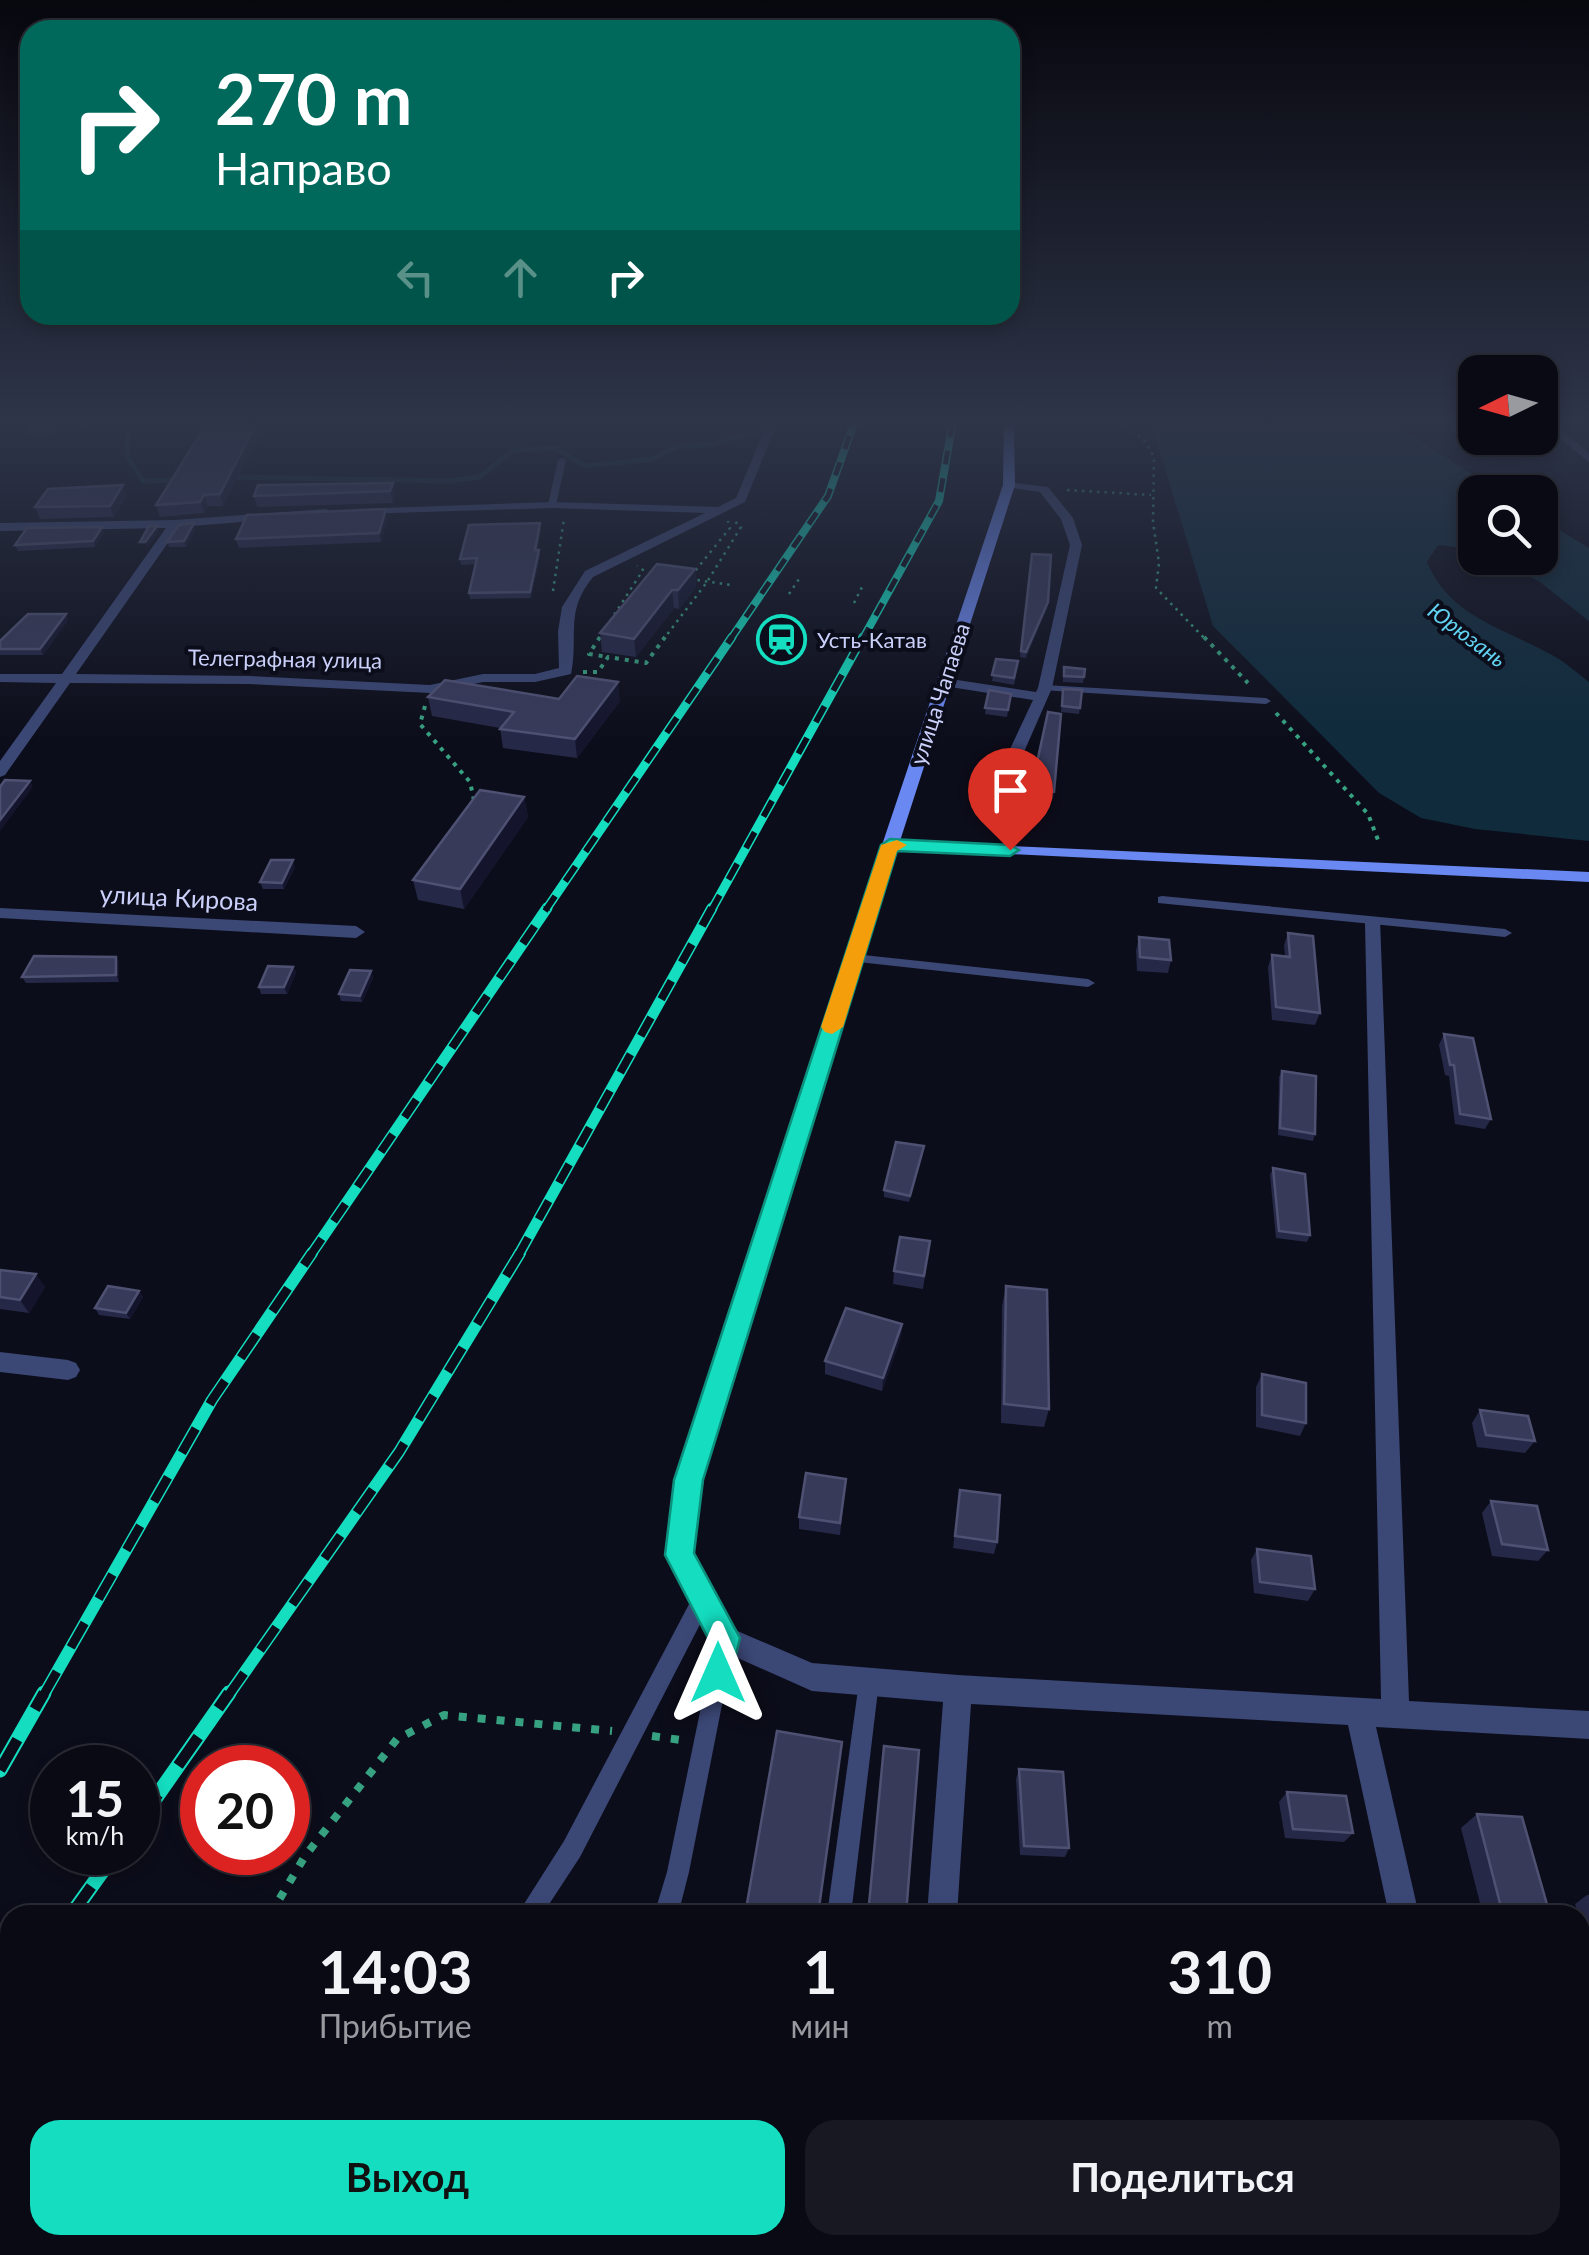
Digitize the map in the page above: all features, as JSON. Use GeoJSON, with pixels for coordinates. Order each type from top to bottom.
{"type":"FeatureCollection","features":[{"type":"Feature","properties":{"kind":"main road","name":"улица Чапаева"},"geometry":{"type":"LineString","coordinates":[[890,845],[993,531]]}},
{"type":"Feature","properties":{"kind":"main road"},"geometry":{"type":"LineString","coordinates":[[890,845],[1589,877]]}},
{"type":"Feature","properties":{"kind":"street"},"geometry":{"type":"LineString","coordinates":[[0,772],[170,531]]}},
{"type":"Feature","properties":{"kind":"street"},"geometry":{"type":"LineString","coordinates":[[623,556],[677,531]]}},
{"type":"Feature","properties":{"kind":"street"},"geometry":{"type":"LineString","coordinates":[[1004,777],[1043,692],[1076,545],[1071,531]]}},
{"type":"Feature","properties":{"kind":"street","name":"Телеграфная улица"},"geometry":{"type":"LineString","coordinates":[[0,678],[265,680],[430,689],[483,678],[535,678],[566,671],[566,606],[573,590],[589,574],[623,556]]}},
{"type":"Feature","properties":{"kind":"street"},"geometry":{"type":"LineString","coordinates":[[944,682],[1043,692]]}},
{"type":"Feature","properties":{"kind":"street"},"geometry":{"type":"LineString","coordinates":[[890,845],[688,1480],[679,1555],[725,1638],[812,1677],[958,1690],[1589,1725]]}},
{"type":"Feature","properties":{"kind":"street","name":"улица Кирова"},"geometry":{"type":"LineString","coordinates":[[0,914],[356,932]]}},
{"type":"Feature","properties":{"kind":"street"},"geometry":{"type":"LineString","coordinates":[[1374,924],[1395,1715]]}},
{"type":"Feature","properties":{"kind":"street"},"geometry":{"type":"LineString","coordinates":[[0,1362],[68,1370]]}},
{"type":"Feature","properties":{"kind":"street"},"geometry":{"type":"LineString","coordinates":[[943,1905],[958,1690]]}},
{"type":"Feature","properties":{"kind":"street"},"geometry":{"type":"LineString","coordinates":[[1359,1713],[1402,1905]]}},
{"type":"Feature","properties":{"kind":"lane"},"geometry":{"type":"LineString","coordinates":[[1043,692],[1266,701]]}},
{"type":"Feature","properties":{"kind":"lane"},"geometry":{"type":"LineString","coordinates":[[1162,900],[1374,924],[1505,933]]}},
{"type":"Feature","properties":{"kind":"lane"},"geometry":{"type":"LineString","coordinates":[[854,958],[1088,983]]}},
{"type":"Feature","properties":{"kind":"lane"},"geometry":{"type":"LineString","coordinates":[[535,1905],[572,1849],[703,1598]]}},
{"type":"Feature","properties":{"kind":"lane"},"geometry":{"type":"LineString","coordinates":[[669,1905],[725,1638]]}},
{"type":"Feature","properties":{"kind":"lane"},"geometry":{"type":"LineString","coordinates":[[841,1905],[869,1682]]}},
{"type":"Feature","properties":{"kind":"path"},"geometry":{"type":"LineString","coordinates":[[553,590],[562,531]]}},
{"type":"Feature","properties":{"kind":"path"},"geometry":{"type":"LineString","coordinates":[[727,531],[690,578],[731,586]]}},
{"type":"Feature","properties":{"kind":"path"},"geometry":{"type":"LineString","coordinates":[[643,570],[588,654],[646,663],[707,582],[738,531]]}},
{"type":"Feature","properties":{"kind":"path"},"geometry":{"type":"LineString","coordinates":[[1156,531],[1160,563],[1156,588],[1368,814],[1378,840]]}},
{"type":"Feature","properties":{"kind":"path"},"geometry":{"type":"LineString","coordinates":[[623,556],[643,570],[657,573]]}},
{"type":"Feature","properties":{"kind":"path"},"geometry":{"type":"LineString","coordinates":[[789,594],[801,576]]}},
{"type":"Feature","properties":{"kind":"path"},"geometry":{"type":"LineString","coordinates":[[854,603],[863,586]]}},
{"type":"Feature","properties":{"kind":"path"},"geometry":{"type":"LineString","coordinates":[[598,672],[608,657]]}},
{"type":"Feature","properties":{"kind":"path"},"geometry":{"type":"LineString","coordinates":[[430,689],[420,724],[470,782],[476,808]]}},
{"type":"Feature","properties":{"kind":"path"},"geometry":{"type":"LineString","coordinates":[[276,1905],[306,1856],[397,1738],[444,1715],[704,1743]]}},
{"type":"Feature","properties":{"kind":"water","name":"Юрюзань"},"geometry":{"type":"Polygon","coordinates":[[[1184,531],[1458,531],[1458,547],[1438,545],[1427,562],[1449,596],[1496,628],[1555,657],[1589,682],[1589,841],[1475,829],[1421,818],[1379,793],[1213,626],[1184,531]]]}},
{"type":"Feature","properties":{"kind":"water"},"geometry":{"type":"Polygon","coordinates":[[[1558,531],[1589,548],[1589,621],[1526,575],[1558,575],[1558,531]]]}},
{"type":"Feature","properties":{"kind":"building"},"geometry":{"type":"Polygon","coordinates":[[[25,531],[99,531],[93,541],[15,545],[25,531]]]}},
{"type":"Feature","properties":{"kind":"building"},"geometry":{"type":"Polygon","coordinates":[[[146,531],[153,531],[145,542],[140,542],[146,531]]]}},
{"type":"Feature","properties":{"kind":"building"},"geometry":{"type":"Polygon","coordinates":[[[175,531],[189,531],[184,541],[167,542],[175,531]]]}},
{"type":"Feature","properties":{"kind":"building"},"geometry":{"type":"Polygon","coordinates":[[[240,531],[380,531],[379,533],[236,539],[240,531]]]}},
{"type":"Feature","properties":{"kind":"building"},"geometry":{"type":"Polygon","coordinates":[[[467,531],[538,531],[535,550],[539,550],[530,592],[469,593],[477,558],[460,559],[467,531]]]}},
{"type":"Feature","properties":{"kind":"building"},"geometry":{"type":"Polygon","coordinates":[[[1032,554],[1051,555],[1048,602],[1026,652],[1021,651],[1032,554]]]}},
{"type":"Feature","properties":{"kind":"building"},"geometry":{"type":"Polygon","coordinates":[[[657,564],[695,569],[678,590],[672,590],[634,639],[600,633],[657,564]]]}},
{"type":"Feature","properties":{"kind":"building"},"geometry":{"type":"Polygon","coordinates":[[[28,614],[66,614],[40,649],[0,649],[0,641],[28,614]]]}},
{"type":"Feature","properties":{"kind":"building"},"geometry":{"type":"Polygon","coordinates":[[[996,659],[1018,661],[1014,678],[992,675],[996,659]]]}},
{"type":"Feature","properties":{"kind":"building"},"geometry":{"type":"Polygon","coordinates":[[[1064,667],[1085,669],[1084,677],[1064,676],[1064,667]]]}},
{"type":"Feature","properties":{"kind":"building"},"geometry":{"type":"Polygon","coordinates":[[[577,676],[618,682],[575,739],[500,729],[514,712],[428,697],[445,680],[559,699],[577,676]]]}},
{"type":"Feature","properties":{"kind":"building"},"geometry":{"type":"Polygon","coordinates":[[[1063,689],[1082,690],[1080,708],[1062,706],[1063,689]]]}},
{"type":"Feature","properties":{"kind":"building"},"geometry":{"type":"Polygon","coordinates":[[[989,690],[1011,694],[1008,710],[985,708],[989,690]]]}},
{"type":"Feature","properties":{"kind":"building"},"geometry":{"type":"Polygon","coordinates":[[[1048,712],[1061,714],[1054,792],[1031,790],[1048,712]]]}},
{"type":"Feature","properties":{"kind":"building"},"geometry":{"type":"Polygon","coordinates":[[[5,780],[30,781],[0,820],[0,787],[5,780]]]}},
{"type":"Feature","properties":{"kind":"building"},"geometry":{"type":"Polygon","coordinates":[[[480,790],[524,797],[460,889],[413,880],[480,790]]]}},
{"type":"Feature","properties":{"kind":"building"},"geometry":{"type":"Polygon","coordinates":[[[271,860],[293,860],[282,883],[260,882],[271,860]]]}},
{"type":"Feature","properties":{"kind":"building"},"geometry":{"type":"Polygon","coordinates":[[[1288,933],[1313,936],[1320,1013],[1276,1007],[1272,955],[1290,957],[1288,933]]]}},
{"type":"Feature","properties":{"kind":"building"},"geometry":{"type":"Polygon","coordinates":[[[1139,937],[1169,940],[1171,960],[1140,957],[1139,937]]]}},
{"type":"Feature","properties":{"kind":"building"},"geometry":{"type":"Polygon","coordinates":[[[34,956],[116,957],[116,975],[22,977],[34,956]]]}},
{"type":"Feature","properties":{"kind":"building"},"geometry":{"type":"Polygon","coordinates":[[[268,966],[293,967],[284,987],[259,987],[268,966]]]}},
{"type":"Feature","properties":{"kind":"building"},"geometry":{"type":"Polygon","coordinates":[[[350,970],[371,971],[360,996],[339,994],[350,970]]]}},
{"type":"Feature","properties":{"kind":"building"},"geometry":{"type":"Polygon","coordinates":[[[1444,1034],[1473,1038],[1491,1119],[1460,1114],[1454,1065],[1450,1065],[1444,1034]]]}},
{"type":"Feature","properties":{"kind":"building"},"geometry":{"type":"Polygon","coordinates":[[[1282,1071],[1316,1076],[1315,1134],[1280,1128],[1282,1071]]]}},
{"type":"Feature","properties":{"kind":"building"},"geometry":{"type":"Polygon","coordinates":[[[896,1142],[924,1146],[910,1196],[884,1190],[896,1142]]]}},
{"type":"Feature","properties":{"kind":"building"},"geometry":{"type":"Polygon","coordinates":[[[1273,1168],[1305,1174],[1310,1235],[1279,1231],[1273,1168]]]}},
{"type":"Feature","properties":{"kind":"building"},"geometry":{"type":"Polygon","coordinates":[[[900,1237],[930,1241],[924,1276],[894,1271],[900,1237]]]}},
{"type":"Feature","properties":{"kind":"building"},"geometry":{"type":"Polygon","coordinates":[[[0,1270],[36,1274],[20,1300],[0,1297],[0,1270]]]}},
{"type":"Feature","properties":{"kind":"building"},"geometry":{"type":"Polygon","coordinates":[[[108,1286],[139,1291],[126,1313],[95,1308],[108,1286]]]}},
{"type":"Feature","properties":{"kind":"building"},"geometry":{"type":"Polygon","coordinates":[[[1006,1286],[1047,1290],[1049,1409],[1004,1404],[1006,1286]]]}},
{"type":"Feature","properties":{"kind":"building"},"geometry":{"type":"Polygon","coordinates":[[[846,1308],[902,1324],[883,1378],[825,1361],[846,1308]]]}},
{"type":"Feature","properties":{"kind":"building"},"geometry":{"type":"Polygon","coordinates":[[[1262,1374],[1306,1383],[1306,1423],[1262,1415],[1262,1374]]]}},
{"type":"Feature","properties":{"kind":"building"},"geometry":{"type":"Polygon","coordinates":[[[1480,1410],[1528,1416],[1535,1441],[1486,1435],[1480,1410]]]}},
{"type":"Feature","properties":{"kind":"building"},"geometry":{"type":"Polygon","coordinates":[[[806,1473],[846,1479],[840,1523],[799,1517],[806,1473]]]}},
{"type":"Feature","properties":{"kind":"building"},"geometry":{"type":"Polygon","coordinates":[[[960,1490],[1000,1495],[997,1542],[955,1536],[960,1490]]]}},
{"type":"Feature","properties":{"kind":"building"},"geometry":{"type":"Polygon","coordinates":[[[1491,1501],[1537,1506],[1548,1550],[1502,1544],[1491,1501]]]}},
{"type":"Feature","properties":{"kind":"building"},"geometry":{"type":"Polygon","coordinates":[[[1257,1549],[1311,1556],[1315,1589],[1260,1582],[1257,1549]]]}},
{"type":"Feature","properties":{"kind":"building"},"geometry":{"type":"Polygon","coordinates":[[[777,1731],[842,1742],[819,1905],[747,1905],[777,1731]]]}},
{"type":"Feature","properties":{"kind":"building"},"geometry":{"type":"Polygon","coordinates":[[[884,1746],[919,1750],[907,1905],[869,1905],[884,1746]]]}},
{"type":"Feature","properties":{"kind":"building"},"geometry":{"type":"Polygon","coordinates":[[[1019,1769],[1063,1772],[1069,1848],[1024,1846],[1019,1769]]]}},
{"type":"Feature","properties":{"kind":"building"},"geometry":{"type":"Polygon","coordinates":[[[1287,1792],[1346,1796],[1353,1833],[1293,1829],[1287,1792]]]}},
{"type":"Feature","properties":{"kind":"building"},"geometry":{"type":"Polygon","coordinates":[[[1477,1814],[1522,1817],[1547,1905],[1500,1905],[1477,1814]]]}},
{"type":"Feature","properties":{"kind":"railway"},"geometry":{"type":"LineString","coordinates":[[730,640],[804,531]]}},
{"type":"Feature","properties":{"kind":"railway"},"geometry":{"type":"LineString","coordinates":[[862,640],[922,531]]}},
{"type":"Feature","properties":{"kind":"railway"},"geometry":{"type":"LineString","coordinates":[[545,911],[732,637]]}},
{"type":"Feature","properties":{"kind":"railway"},"geometry":{"type":"LineString","coordinates":[[711,911],[863,637]]}},
{"type":"Feature","properties":{"kind":"railway"},"geometry":{"type":"LineString","coordinates":[[310,1256],[547,908]]}},
{"type":"Feature","properties":{"kind":"railway"},"geometry":{"type":"LineString","coordinates":[[518,1256],[712,908]]}},
{"type":"Feature","properties":{"kind":"railway"},"geometry":{"type":"LineString","coordinates":[[43,1696],[212,1400],[312,1253]]}},
{"type":"Feature","properties":{"kind":"railway"},"geometry":{"type":"LineString","coordinates":[[228,1696],[399,1452],[520,1253]]}},
{"type":"Feature","properties":{"kind":"railway"},"geometry":{"type":"LineString","coordinates":[[0,1770],[44,1693]]}},
{"type":"Feature","properties":{"kind":"railway"},"geometry":{"type":"LineString","coordinates":[[160,1792],[229,1693]]}},
{"type":"Feature","properties":{"kind":"railway"},"geometry":{"type":"LineString","coordinates":[[78,1905],[100,1875]]}},
{"type":"Feature","properties":{"kind":"slow traffic"},"geometry":{"type":"LineString","coordinates":[[832,1027],[890,845],[897,845]]}},
{"type":"Feature","properties":{"kind":"place","name":"Усть-Катав"},"geometry":{"type":"Point","coordinates":[782,640]}},
{"type":"Feature","properties":{"kind":"route"},"geometry":{"type":"LineString","coordinates":[[718,1673],[725,1638],[679,1555],[688,1480],[890,845],[1010,850]]}}]}
